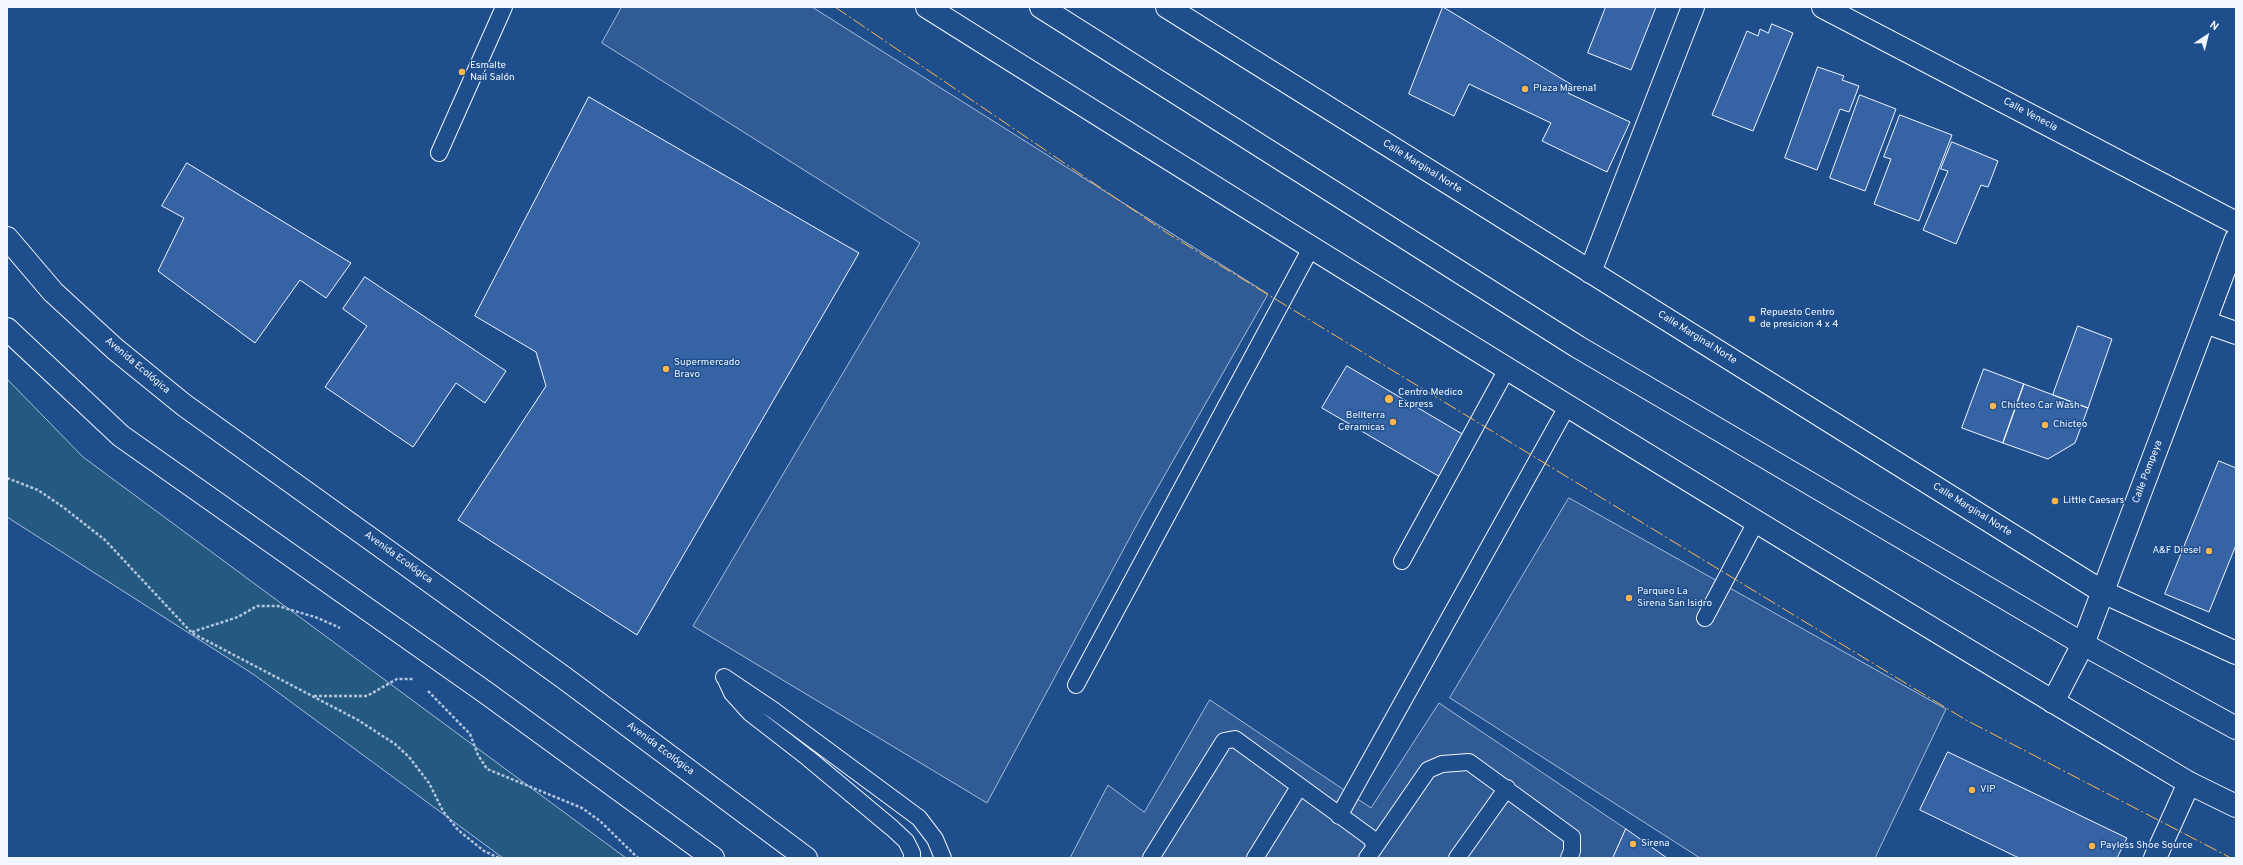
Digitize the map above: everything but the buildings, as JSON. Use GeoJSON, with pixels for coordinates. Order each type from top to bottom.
{"type":"FeatureCollection","features":[{"type":"Feature","properties":{"kind":"main road"},"geometry":{"type":"LineString","coordinates":[[928,7],[1312,248],[1756,522],[2189,783],[2236,806]]}},
{"type":"Feature","properties":{"kind":"main road"},"geometry":{"type":"LineString","coordinates":[[1041,7],[1578,347],[2083,644],[2236,728]]}},
{"type":"Feature","properties":{"kind":"main road","name":"Calle Marginal Norte"},"geometry":{"type":"LineString","coordinates":[[1167,7],[2103,592],[2236,652]]}},
{"type":"Feature","properties":{"kind":"main road"},"geometry":{"type":"LineString","coordinates":[[1590,272],[1693,7]]}},
{"type":"Feature","properties":{"kind":"main road","name":"Calle Venecia"},"geometry":{"type":"LineString","coordinates":[[1823,7],[2236,223]]}},
{"type":"Feature","properties":{"kind":"main road","name":"Avenida Ecológica"},"geometry":{"type":"LineString","coordinates":[[7,238],[53,292],[115,349],[184,406],[563,677],[806,858]]}},
{"type":"Feature","properties":{"kind":"main road","name":"Calle Pompeya"},"geometry":{"type":"LineString","coordinates":[[2053,702],[2083,644],[2236,239]]}},
{"type":"Feature","properties":{"kind":"main road"},"geometry":{"type":"LineString","coordinates":[[2205,322],[2236,333]]}},
{"type":"Feature","properties":{"kind":"main road"},"geometry":{"type":"LineString","coordinates":[[7,330],[121,436],[478,688],[713,858]]}},
{"type":"Feature","properties":{"kind":"main road"},"geometry":{"type":"LineString","coordinates":[[2155,858],[2189,783]]}},
{"type":"Feature","properties":{"kind":"lane"},"geometry":{"type":"LineString","coordinates":[[439,153],[504,7]]}},
{"type":"Feature","properties":{"kind":"lane"},"geometry":{"type":"LineString","coordinates":[[1076,685],[1312,248]]}},
{"type":"Feature","properties":{"kind":"lane"},"geometry":{"type":"LineString","coordinates":[[1402,561],[1507,369]]}},
{"type":"Feature","properties":{"kind":"lane"},"geometry":{"type":"LineString","coordinates":[[1339,816],[1568,405]]}},
{"type":"Feature","properties":{"kind":"lane"},"geometry":{"type":"LineString","coordinates":[[1705,618],[1756,522]]}},
{"type":"Feature","properties":{"kind":"lane"},"geometry":{"type":"LineString","coordinates":[[912,858],[912,853],[906,841],[852,794],[750,713],[732,693],[724,677],[773,710],[919,818],[936,839],[943,858]]}},
{"type":"Feature","properties":{"kind":"lane"},"geometry":{"type":"LineString","coordinates":[[1151,858],[1224,741],[1235,739],[1371,838],[1371,852]]}},
{"type":"Feature","properties":{"kind":"lane"},"geometry":{"type":"LineString","coordinates":[[1371,852],[1428,770],[1442,764],[1468,762],[1507,788],[1572,837],[1572,851],[1569,858]]}},
{"type":"Feature","properties":{"kind":"lane"},"geometry":{"type":"LineString","coordinates":[[1255,858],[1299,787]]}},
{"type":"Feature","properties":{"kind":"lane"},"geometry":{"type":"LineString","coordinates":[[1457,858],[1507,788]]}},
{"type":"Feature","properties":{"kind":"path"},"geometry":{"type":"LineString","coordinates":[[7,478],[38,490],[63,507],[105,540],[192,632],[358,720],[395,744],[409,758],[429,783],[443,811],[458,830],[484,851],[499,858]]}},
{"type":"Feature","properties":{"kind":"path"},"geometry":{"type":"LineString","coordinates":[[192,632],[238,617],[257,606],[278,606],[318,618],[342,630]]}},
{"type":"Feature","properties":{"kind":"path"},"geometry":{"type":"LineString","coordinates":[[314,696],[367,696],[397,679],[419,680],[412,675]]}},
{"type":"Feature","properties":{"kind":"path"},"geometry":{"type":"LineString","coordinates":[[427,690],[470,734],[478,756],[486,769],[582,808],[600,821],[638,858]]}},
{"type":"Feature","properties":{"kind":"shaded area"},"geometry":{"type":"Polygon","coordinates":[[[622,7],[812,7],[1268,294],[1142,515],[987,803],[693,626],[920,243],[602,43],[622,7]]]}},
{"type":"Feature","properties":{"kind":"shaded area"},"geometry":{"type":"Polygon","coordinates":[[[7,379],[83,457],[626,858],[503,858],[253,674],[7,517],[7,379]]]}},
{"type":"Feature","properties":{"kind":"shaded area","name":"Parqueo La Sirena San Isidro"},"geometry":{"type":"Polygon","coordinates":[[[1569,498],[1946,709],[1875,858],[1700,858],[1450,698],[1569,498]]]}},
{"type":"Feature","properties":{"kind":"shaded area"},"geometry":{"type":"Polygon","coordinates":[[[1210,700],[1371,808],[1439,703],[1626,829],[1613,858],[1070,858],[1108,785],[1144,812],[1210,700]]]}},
{"type":"Feature","properties":{"kind":"power"},"geometry":{"type":"LineString","coordinates":[[835,7],[1167,233],[1966,720],[2231,858]]}},
{"type":"Feature","properties":{"kind":"place","name":"Esmalte Nail Salón"},"geometry":{"type":"Point","coordinates":[462,72]}},
{"type":"Feature","properties":{"kind":"place","name":"Plaza Marena1"},"geometry":{"type":"Point","coordinates":[1525,89]}},
{"type":"Feature","properties":{"kind":"place","name":"Repuesto Centro de presicion 4 x 4"},"geometry":{"type":"Point","coordinates":[1752,319]}},
{"type":"Feature","properties":{"kind":"place","name":"Supermercado Bravo"},"geometry":{"type":"Point","coordinates":[666,369]}},
{"type":"Feature","properties":{"kind":"place","name":"Centro Medico Express"},"geometry":{"type":"Point","coordinates":[1389,399]}},
{"type":"Feature","properties":{"kind":"place","name":"Chicteo Car Wash"},"geometry":{"type":"Point","coordinates":[1993,406]}},
{"type":"Feature","properties":{"kind":"place","name":"Bellterra Ceramicas"},"geometry":{"type":"Point","coordinates":[1393,422]}},
{"type":"Feature","properties":{"kind":"place","name":"Chicteo"},"geometry":{"type":"Point","coordinates":[2045,425]}},
{"type":"Feature","properties":{"kind":"place","name":"Little Caesars"},"geometry":{"type":"Point","coordinates":[2055,501]}},
{"type":"Feature","properties":{"kind":"place","name":"A&F Diesel"},"geometry":{"type":"Point","coordinates":[2209,551]}},
{"type":"Feature","properties":{"kind":"place","name":"Parqueo La Sirena San Isidro"},"geometry":{"type":"Point","coordinates":[1629,598]}},
{"type":"Feature","properties":{"kind":"place","name":"VIP"},"geometry":{"type":"Point","coordinates":[1972,790]}},
{"type":"Feature","properties":{"kind":"place","name":"Sirena"},"geometry":{"type":"Point","coordinates":[1633,844]}},
{"type":"Feature","properties":{"kind":"place","name":"Payless Shoe Source"},"geometry":{"type":"Point","coordinates":[2092,846]}}]}
